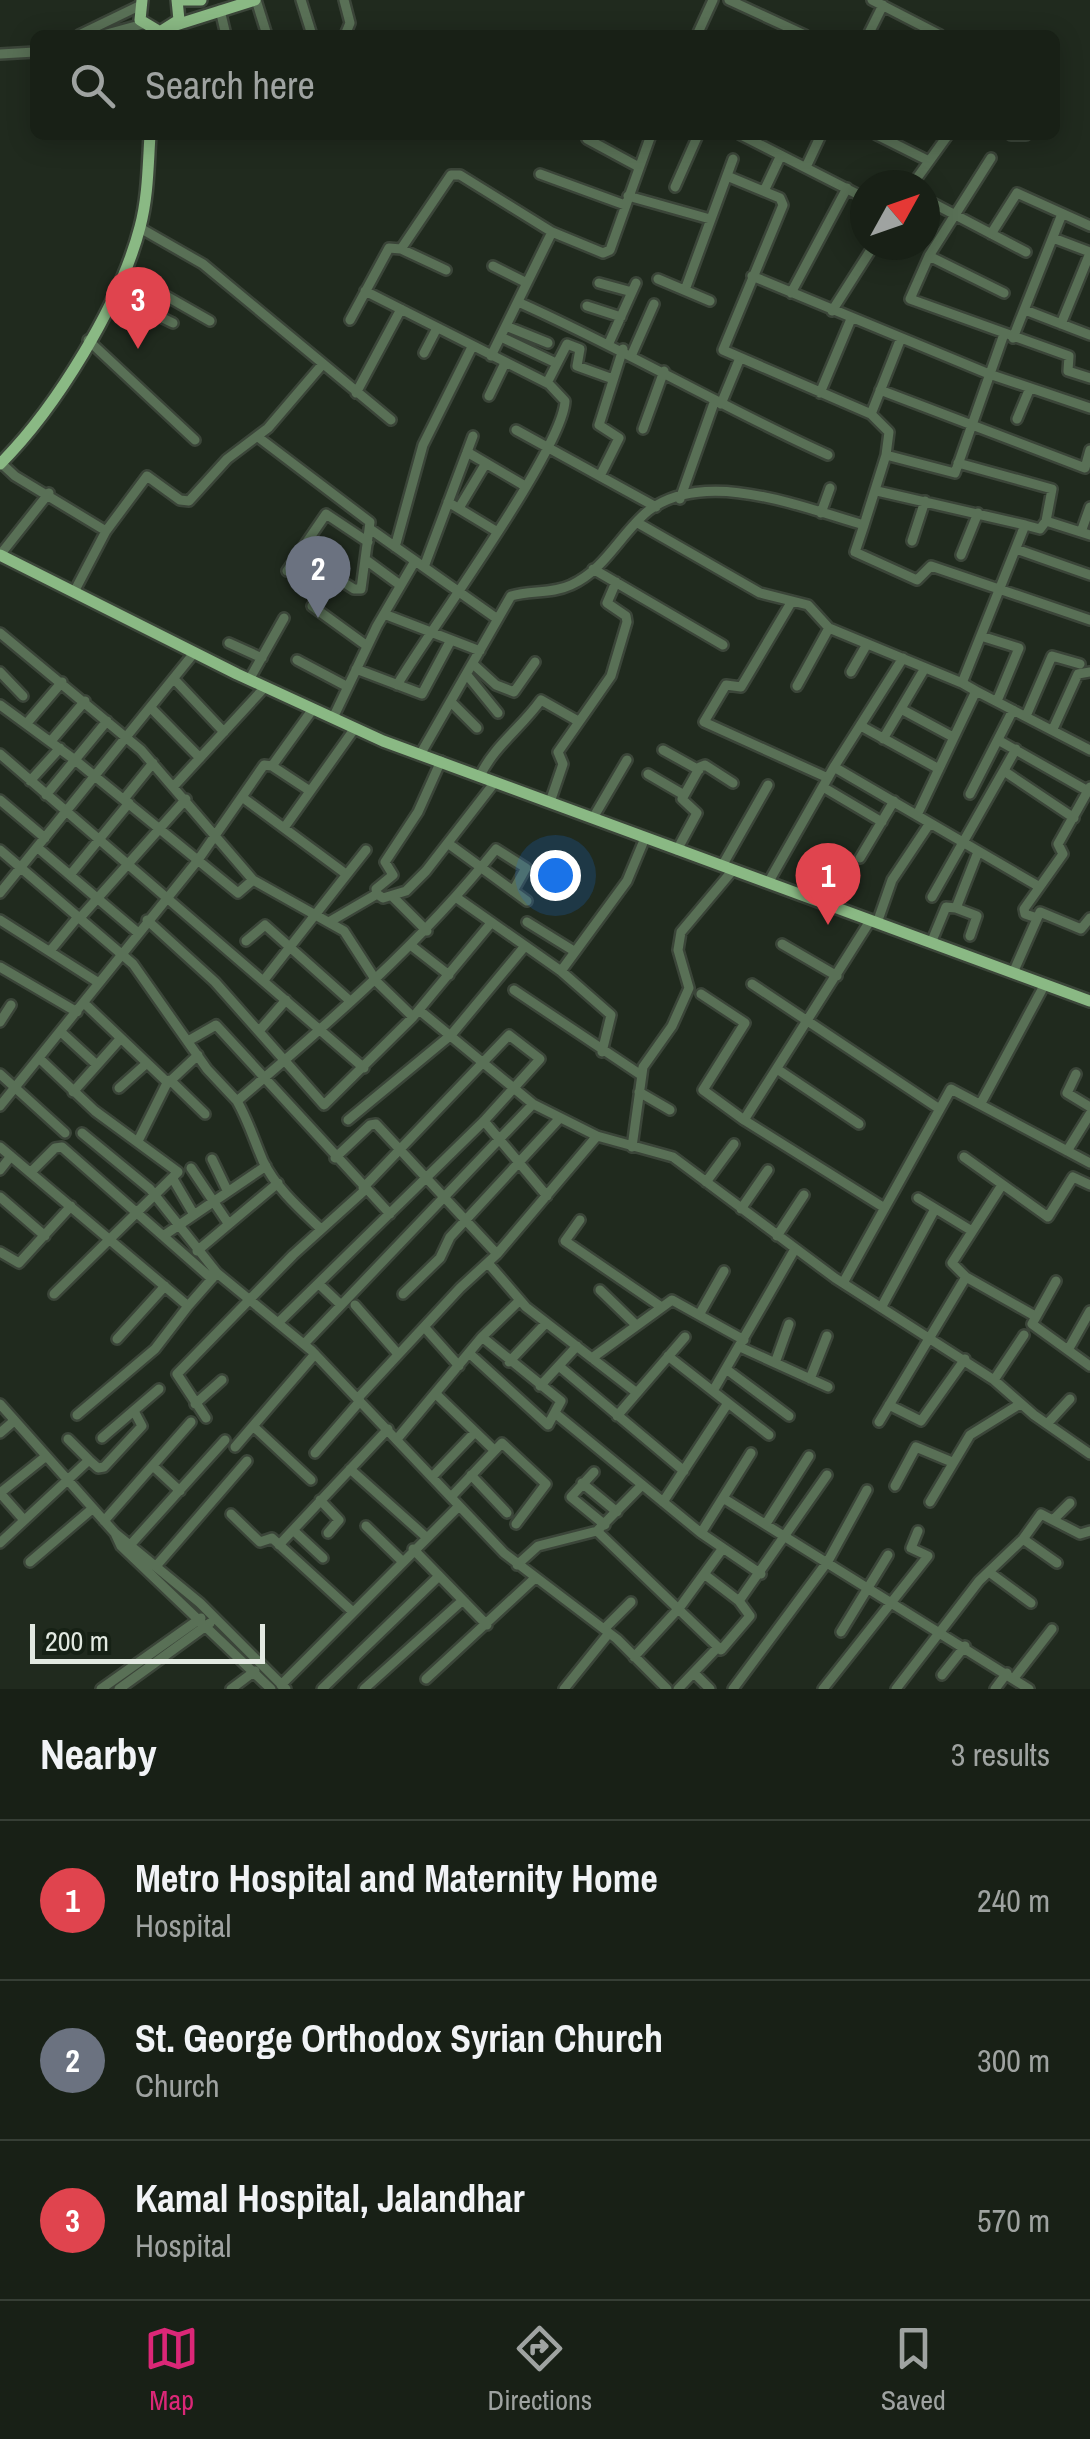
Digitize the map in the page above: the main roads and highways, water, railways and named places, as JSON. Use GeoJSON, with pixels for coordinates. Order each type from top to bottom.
{"type":"FeatureCollection","features":[{"type":"Feature","properties":{"kind":"main road"},"geometry":{"type":"LineString","coordinates":[[169,30],[180,15],[181,0],[201,0]]}},
{"type":"Feature","properties":{"kind":"main road"},"geometry":{"type":"LineString","coordinates":[[170,30],[256,0]]}},
{"type":"Feature","properties":{"kind":"main road"},"geometry":{"type":"LineString","coordinates":[[140,3],[147,29]]}},
{"type":"Feature","properties":{"kind":"main road"},"geometry":{"type":"LineString","coordinates":[[2,458],[43,411],[114,294],[140,228],[149,140]]}},
{"type":"Feature","properties":{"kind":"main road"},"geometry":{"type":"LineString","coordinates":[[0,554],[194,653],[355,728],[1090,1002]]}},
{"type":"Feature","properties":{"kind":"place","name":"Kamal Hospital, Jalandhar"},"geometry":{"type":"Point","coordinates":[138,349]}},
{"type":"Feature","properties":{"kind":"place","name":"St. George Orthodox Syrian Church"},"geometry":{"type":"Point","coordinates":[318,618]}},
{"type":"Feature","properties":{"kind":"place","name":"Metro Hospital and Maternity Home"},"geometry":{"type":"Point","coordinates":[828,925]}}]}
